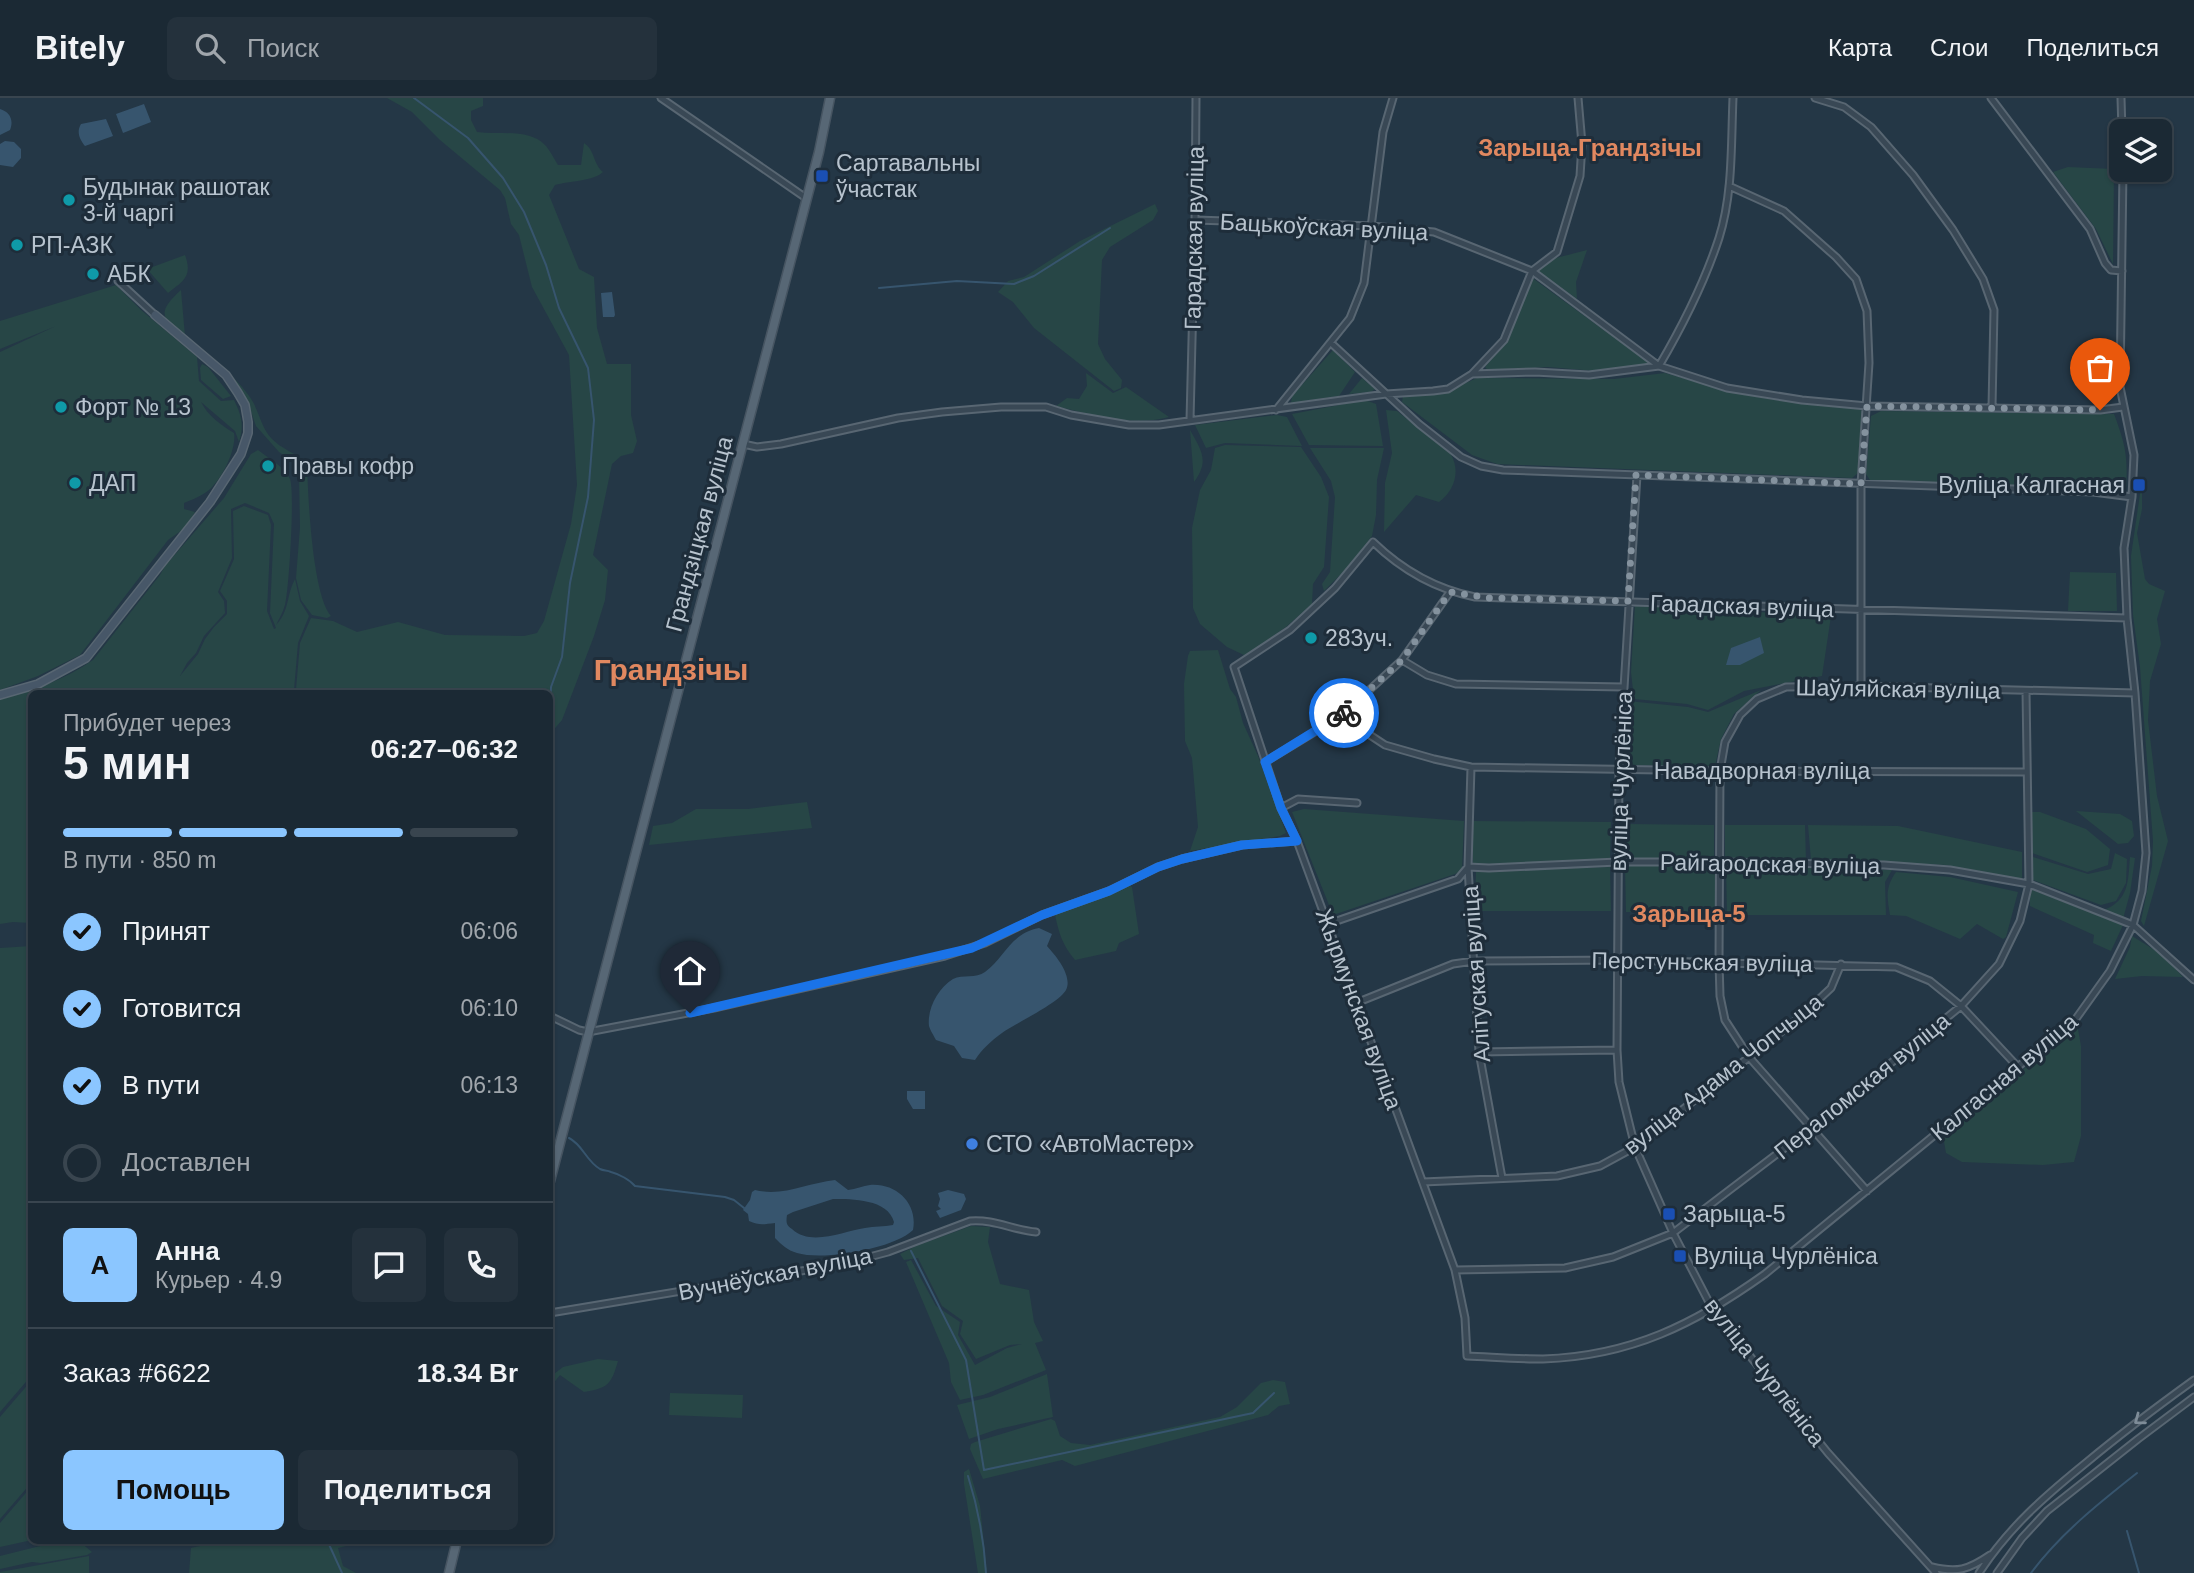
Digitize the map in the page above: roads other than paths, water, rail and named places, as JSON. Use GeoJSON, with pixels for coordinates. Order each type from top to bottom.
{"type":"FeatureCollection","features":[{"type":"Feature","properties":{"kind":"main road","name":"Грандзіцкая вуліца"},"geometry":{"type":"LineString","coordinates":[[553,1169],[819,152],[830,98]]}},
{"type":"Feature","properties":{"kind":"main road"},"geometry":{"type":"LineString","coordinates":[[449,1573],[456,1544]]}},
{"type":"Feature","properties":{"kind":"street"},"geometry":{"type":"LineString","coordinates":[[660,98],[806,198]]}},
{"type":"Feature","properties":{"kind":"street","name":"Гарадская вуліца"},"geometry":{"type":"LineString","coordinates":[[1189,420],[1196,98]]}},
{"type":"Feature","properties":{"kind":"street"},"geometry":{"type":"LineString","coordinates":[[1276,410],[1350,318],[1364,283],[1383,132],[1393,98]]}},
{"type":"Feature","properties":{"kind":"street"},"geometry":{"type":"LineString","coordinates":[[743,444],[757,447],[781,444],[898,418],[1001,407],[1046,407],[1070,415],[1129,425],[1159,425],[1448,388],[1472,374],[1503,340],[1532,271],[1557,252],[1580,176],[1582,144],[1577,98]]}},
{"type":"Feature","properties":{"kind":"street"},"geometry":{"type":"LineString","coordinates":[[1472,374],[1535,372],[1589,375],[1659,366],[1690,312],[1719,237],[1729,186],[1733,98]]}},
{"type":"Feature","properties":{"kind":"street"},"geometry":{"type":"LineString","coordinates":[[1815,98],[1844,107],[1871,127],[1913,175],[1953,230],[1983,279],[1994,310],[1993,407]]}},
{"type":"Feature","properties":{"kind":"street"},"geometry":{"type":"LineString","coordinates":[[1991,98],[2090,229],[2111,270],[2122,271]]}},
{"type":"Feature","properties":{"kind":"street"},"geometry":{"type":"LineString","coordinates":[[2120,98],[2121,119]]}},
{"type":"Feature","properties":{"kind":"street","name":"Калгасная вуліца"},"geometry":{"type":"LineString","coordinates":[[1467,1356],[1541,1359],[1583,1355],[1623,1347],[1679,1328],[1713,1310],[1765,1274],[2075,1020],[2110,971],[2133,925],[2142,891],[2146,853],[2124,548],[2132,497],[2134,455],[2120,387],[2123,182]]}},
{"type":"Feature","properties":{"kind":"street"},"geometry":{"type":"LineString","coordinates":[[1729,186],[1784,211],[1836,257],[1856,279],[1867,311],[1869,363],[1861,484],[1861,686]]}},
{"type":"Feature","properties":{"kind":"street","name":"Бацькоўская вуліца"},"geometry":{"type":"LineString","coordinates":[[1195,220],[1372,226],[1434,232],[1532,271],[1659,366],[1727,388],[1802,401],[1867,406],[2100,410],[2123,407]]}},
{"type":"Feature","properties":{"kind":"street"},"geometry":{"type":"LineString","coordinates":[[0,695],[38,684],[86,658],[210,502],[241,454],[248,433],[245,405],[226,375],[118,281]]}},
{"type":"Feature","properties":{"kind":"street"},"geometry":{"type":"LineString","coordinates":[[1331,343],[1419,424],[1461,457],[1481,466],[1503,470],[2092,492],[2132,497]]}},
{"type":"Feature","properties":{"kind":"street","name":"вуліца Чурлёніса"},"geometry":{"type":"LineString","coordinates":[[1636,475],[1619,770],[1617,1050],[1621,1093],[1635,1147],[1673,1233],[1713,1310],[1828,1453],[1936,1573]]}},
{"type":"Feature","properties":{"kind":"street","name":"Гарадская вуліца"},"geometry":{"type":"LineString","coordinates":[[1234,667],[1290,630],[1335,588],[1373,542],[1392,561],[1450,592],[1490,598],[2127,618]]}},
{"type":"Feature","properties":{"kind":"street"},"geometry":{"type":"LineString","coordinates":[[1265,762],[1340,716],[1402,660],[1450,592]]}},
{"type":"Feature","properties":{"kind":"street"},"geometry":{"type":"LineString","coordinates":[[1402,660],[1427,675],[1456,684],[1623,688]]}},
{"type":"Feature","properties":{"kind":"street","name":"Жырмунская вуліца"},"geometry":{"type":"LineString","coordinates":[[1234,667],[1281,808],[1297,841],[1455,1270],[1465,1318],[1467,1356]]}},
{"type":"Feature","properties":{"kind":"street","name":"Шаўляйская вуліца"},"geometry":{"type":"LineString","coordinates":[[1867,1191],[1749,1057],[1725,1020],[1720,996],[1719,962],[1720,771],[1725,742],[1731,728],[1757,699],[1786,687],[1861,686],[2135,693]]}},
{"type":"Feature","properties":{"kind":"street","name":"Пераломская вуліца"},"geometry":{"type":"LineString","coordinates":[[1455,1270],[1565,1268],[1613,1257],[1673,1233],[1811,1128],[1961,1006],[1999,964],[2020,921],[2029,884],[2026,691]]}},
{"type":"Feature","properties":{"kind":"street","name":"Навадворная вуліца"},"geometry":{"type":"LineString","coordinates":[[1340,716],[1385,745],[1471,767],[2026,772]]}},
{"type":"Feature","properties":{"kind":"street","name":"Алітуская вуліца"},"geometry":{"type":"LineString","coordinates":[[1471,767],[1468,867],[1479,1052],[1502,1178]]}},
{"type":"Feature","properties":{"kind":"street"},"geometry":{"type":"LineString","coordinates":[[1281,808],[1298,799],[1357,803]]}},
{"type":"Feature","properties":{"kind":"street"},"geometry":{"type":"LineString","coordinates":[[553,1017],[588,1032],[714,1008],[972,948],[1042,915],[1109,891],[1158,867],[1182,859],[1242,845],[1297,841]]}},
{"type":"Feature","properties":{"kind":"street","name":"Райгародская вуліца"},"geometry":{"type":"LineString","coordinates":[[1468,867],[1720,862],[1884,865],[1937,869],[2029,884],[2133,925]]}},
{"type":"Feature","properties":{"kind":"street"},"geometry":{"type":"LineString","coordinates":[[1328,924],[1458,879],[1468,867]]}},
{"type":"Feature","properties":{"kind":"street"},"geometry":{"type":"LineString","coordinates":[[2133,925],[2194,980]]}},
{"type":"Feature","properties":{"kind":"street","name":"Перстуньская вуліца"},"geometry":{"type":"LineString","coordinates":[[1356,1003],[1453,964],[1474,961],[1618,960],[1896,967],[1930,981],[1961,1006],[2018,1067]]}},
{"type":"Feature","properties":{"kind":"street","name":"вуліца Адама Чопчыца"},"geometry":{"type":"LineString","coordinates":[[1423,1182],[1557,1176],[1600,1166],[1635,1147],[1800,1017],[1831,988],[1841,964]]}},
{"type":"Feature","properties":{"kind":"street"},"geometry":{"type":"LineString","coordinates":[[1479,1052],[1617,1050]]}},
{"type":"Feature","properties":{"kind":"street","name":"Вучнёўская вуліца"},"geometry":{"type":"LineString","coordinates":[[553,1313],[843,1264],[888,1252],[970,1221],[985,1220],[1036,1232]]}},
{"type":"Feature","properties":{"kind":"street"},"geometry":{"type":"LineString","coordinates":[[1979,1573],[1992,1553],[2035,1504],[2134,1424],[2194,1380]]}},
{"type":"Feature","properties":{"kind":"street"},"geometry":{"type":"LineString","coordinates":[[1997,1573],[2022,1538],[2047,1511],[2194,1397]]}},
{"type":"Feature","properties":{"kind":"street"},"geometry":{"type":"LineString","coordinates":[[1927,1565],[1949,1572],[1960,1572],[1992,1553]]}},
{"type":"Feature","properties":{"kind":"water"},"geometry":{"type":"Polygon","coordinates":[[[144,104],[151,122],[123,133],[116,114],[144,104]]]}},
{"type":"Feature","properties":{"kind":"water"},"geometry":{"type":"Polygon","coordinates":[[[0,109],[9,114],[12,123],[10,130],[0,135],[0,109]]]}},
{"type":"Feature","properties":{"kind":"water"},"geometry":{"type":"Polygon","coordinates":[[[106,119],[113,136],[85,146],[79,136],[81,124],[106,119]]]}},
{"type":"Feature","properties":{"kind":"water"},"geometry":{"type":"Polygon","coordinates":[[[5,141],[14,142],[21,149],[21,158],[13,167],[0,165],[0,144],[5,141]]]}},
{"type":"Feature","properties":{"kind":"water"},"geometry":{"type":"Polygon","coordinates":[[[612,292],[615,315],[603,317],[601,293],[612,292]]]}},
{"type":"Feature","properties":{"kind":"water"},"geometry":{"type":"Polygon","coordinates":[[[1760,637],[1764,653],[1740,665],[1726,665],[1731,648],[1760,637]]]}},
{"type":"Feature","properties":{"kind":"water"},"geometry":{"type":"Polygon","coordinates":[[[1039,928],[1052,934],[1047,946],[1059,961],[1068,984],[1062,995],[998,1036],[975,1060],[962,1058],[954,1046],[936,1040],[929,1019],[938,993],[953,979],[985,972],[1015,940],[1039,928]]]}},
{"type":"Feature","properties":{"kind":"water"},"geometry":{"type":"Polygon","coordinates":[[[907,1091],[925,1091],[925,1109],[913,1109],[907,1099],[907,1091]]]}},
{"type":"Feature","properties":{"kind":"water"},"geometry":{"type":"Polygon","coordinates":[[[835,1180],[848,1190],[880,1185],[897,1192],[909,1204],[914,1221],[913,1230],[890,1243],[874,1248],[840,1254],[809,1255],[787,1249],[775,1238],[775,1223],[753,1223],[743,1210],[755,1190],[785,1191],[835,1180]],[[833,1199],[787,1215],[788,1225],[800,1234],[818,1237],[893,1225],[890,1214],[877,1205],[859,1200],[833,1199]]]}},
{"type":"Feature","properties":{"kind":"water"},"geometry":{"type":"Polygon","coordinates":[[[948,1190],[964,1194],[966,1199],[961,1210],[940,1218],[936,1211],[941,1209],[938,1206],[938,1193],[948,1190]]]}},
{"type":"Feature","properties":{"kind":"waterway"},"geometry":{"type":"LineString","coordinates":[[414,98],[468,138],[503,178],[524,212],[546,265],[559,308],[588,368],[594,420],[588,497],[570,583],[562,657],[551,690]]}},
{"type":"Feature","properties":{"kind":"waterway"},"geometry":{"type":"LineString","coordinates":[[879,288],[957,281],[1014,284],[1034,276],[1110,228]]}},
{"type":"Feature","properties":{"kind":"waterway"},"geometry":{"type":"LineString","coordinates":[[569,1138],[595,1166],[621,1176],[635,1186],[725,1197],[744,1208]]}},
{"type":"Feature","properties":{"kind":"waterway"},"geometry":{"type":"LineString","coordinates":[[911,1251],[966,1360],[984,1470],[1253,1413],[1274,1393]]}},
{"type":"Feature","properties":{"kind":"waterway"},"geometry":{"type":"LineString","coordinates":[[2031,1573],[2067,1532],[2137,1473]]}},
{"type":"Feature","properties":{"kind":"waterway"},"geometry":{"type":"LineString","coordinates":[[968,1476],[980,1524],[986,1573]]}},
{"type":"Feature","properties":{"kind":"waterway"},"geometry":{"type":"LineString","coordinates":[[2127,1531],[2139,1573]]}},
{"type":"Feature","properties":{"kind":"waterway"},"geometry":{"type":"LineString","coordinates":[[329,1544],[342,1573]]}},
{"type":"Feature","properties":{"kind":"place","name":"Сартавальны ўчастак"},"geometry":{"type":"Point","coordinates":[822,176]}},
{"type":"Feature","properties":{"kind":"place","name":"Будынак рашотак 3-й чаргі"},"geometry":{"type":"Point","coordinates":[69,200]}},
{"type":"Feature","properties":{"kind":"place","name":"РП-АЗК"},"geometry":{"type":"Point","coordinates":[17,245]}},
{"type":"Feature","properties":{"kind":"place","name":"АБК"},"geometry":{"type":"Point","coordinates":[93,274]}},
{"type":"Feature","properties":{"kind":"place","name":"Форт № 13"},"geometry":{"type":"Point","coordinates":[61,407]}},
{"type":"Feature","properties":{"kind":"place","name":"Правы кофр"},"geometry":{"type":"Point","coordinates":[268,466]}},
{"type":"Feature","properties":{"kind":"place","name":"ДАП"},"geometry":{"type":"Point","coordinates":[75,483]}},
{"type":"Feature","properties":{"kind":"place","name":"Вуліца Калгасная"},"geometry":{"type":"Point","coordinates":[2139,485]}},
{"type":"Feature","properties":{"kind":"place","name":"283уч."},"geometry":{"type":"Point","coordinates":[1311,638]}},
{"type":"Feature","properties":{"kind":"place","name":"СТО «АвтоМастер»"},"geometry":{"type":"Point","coordinates":[972,1144]}},
{"type":"Feature","properties":{"kind":"place","name":"Зарыца-5"},"geometry":{"type":"Point","coordinates":[1669,1214]}},
{"type":"Feature","properties":{"kind":"place","name":"Вуліца Чурлёніса"},"geometry":{"type":"Point","coordinates":[1680,1256]}},
{"type":"Feature","properties":{"kind":"district","name":"Зарыца-Грандзічы"},"geometry":{"type":"Point","coordinates":[1590,147]}},
{"type":"Feature","properties":{"kind":"district","name":"Грандзічы"},"geometry":{"type":"Point","coordinates":[671,669]}},
{"type":"Feature","properties":{"kind":"district","name":"Зарыца-5"},"geometry":{"type":"Point","coordinates":[1689,913]}}]}
